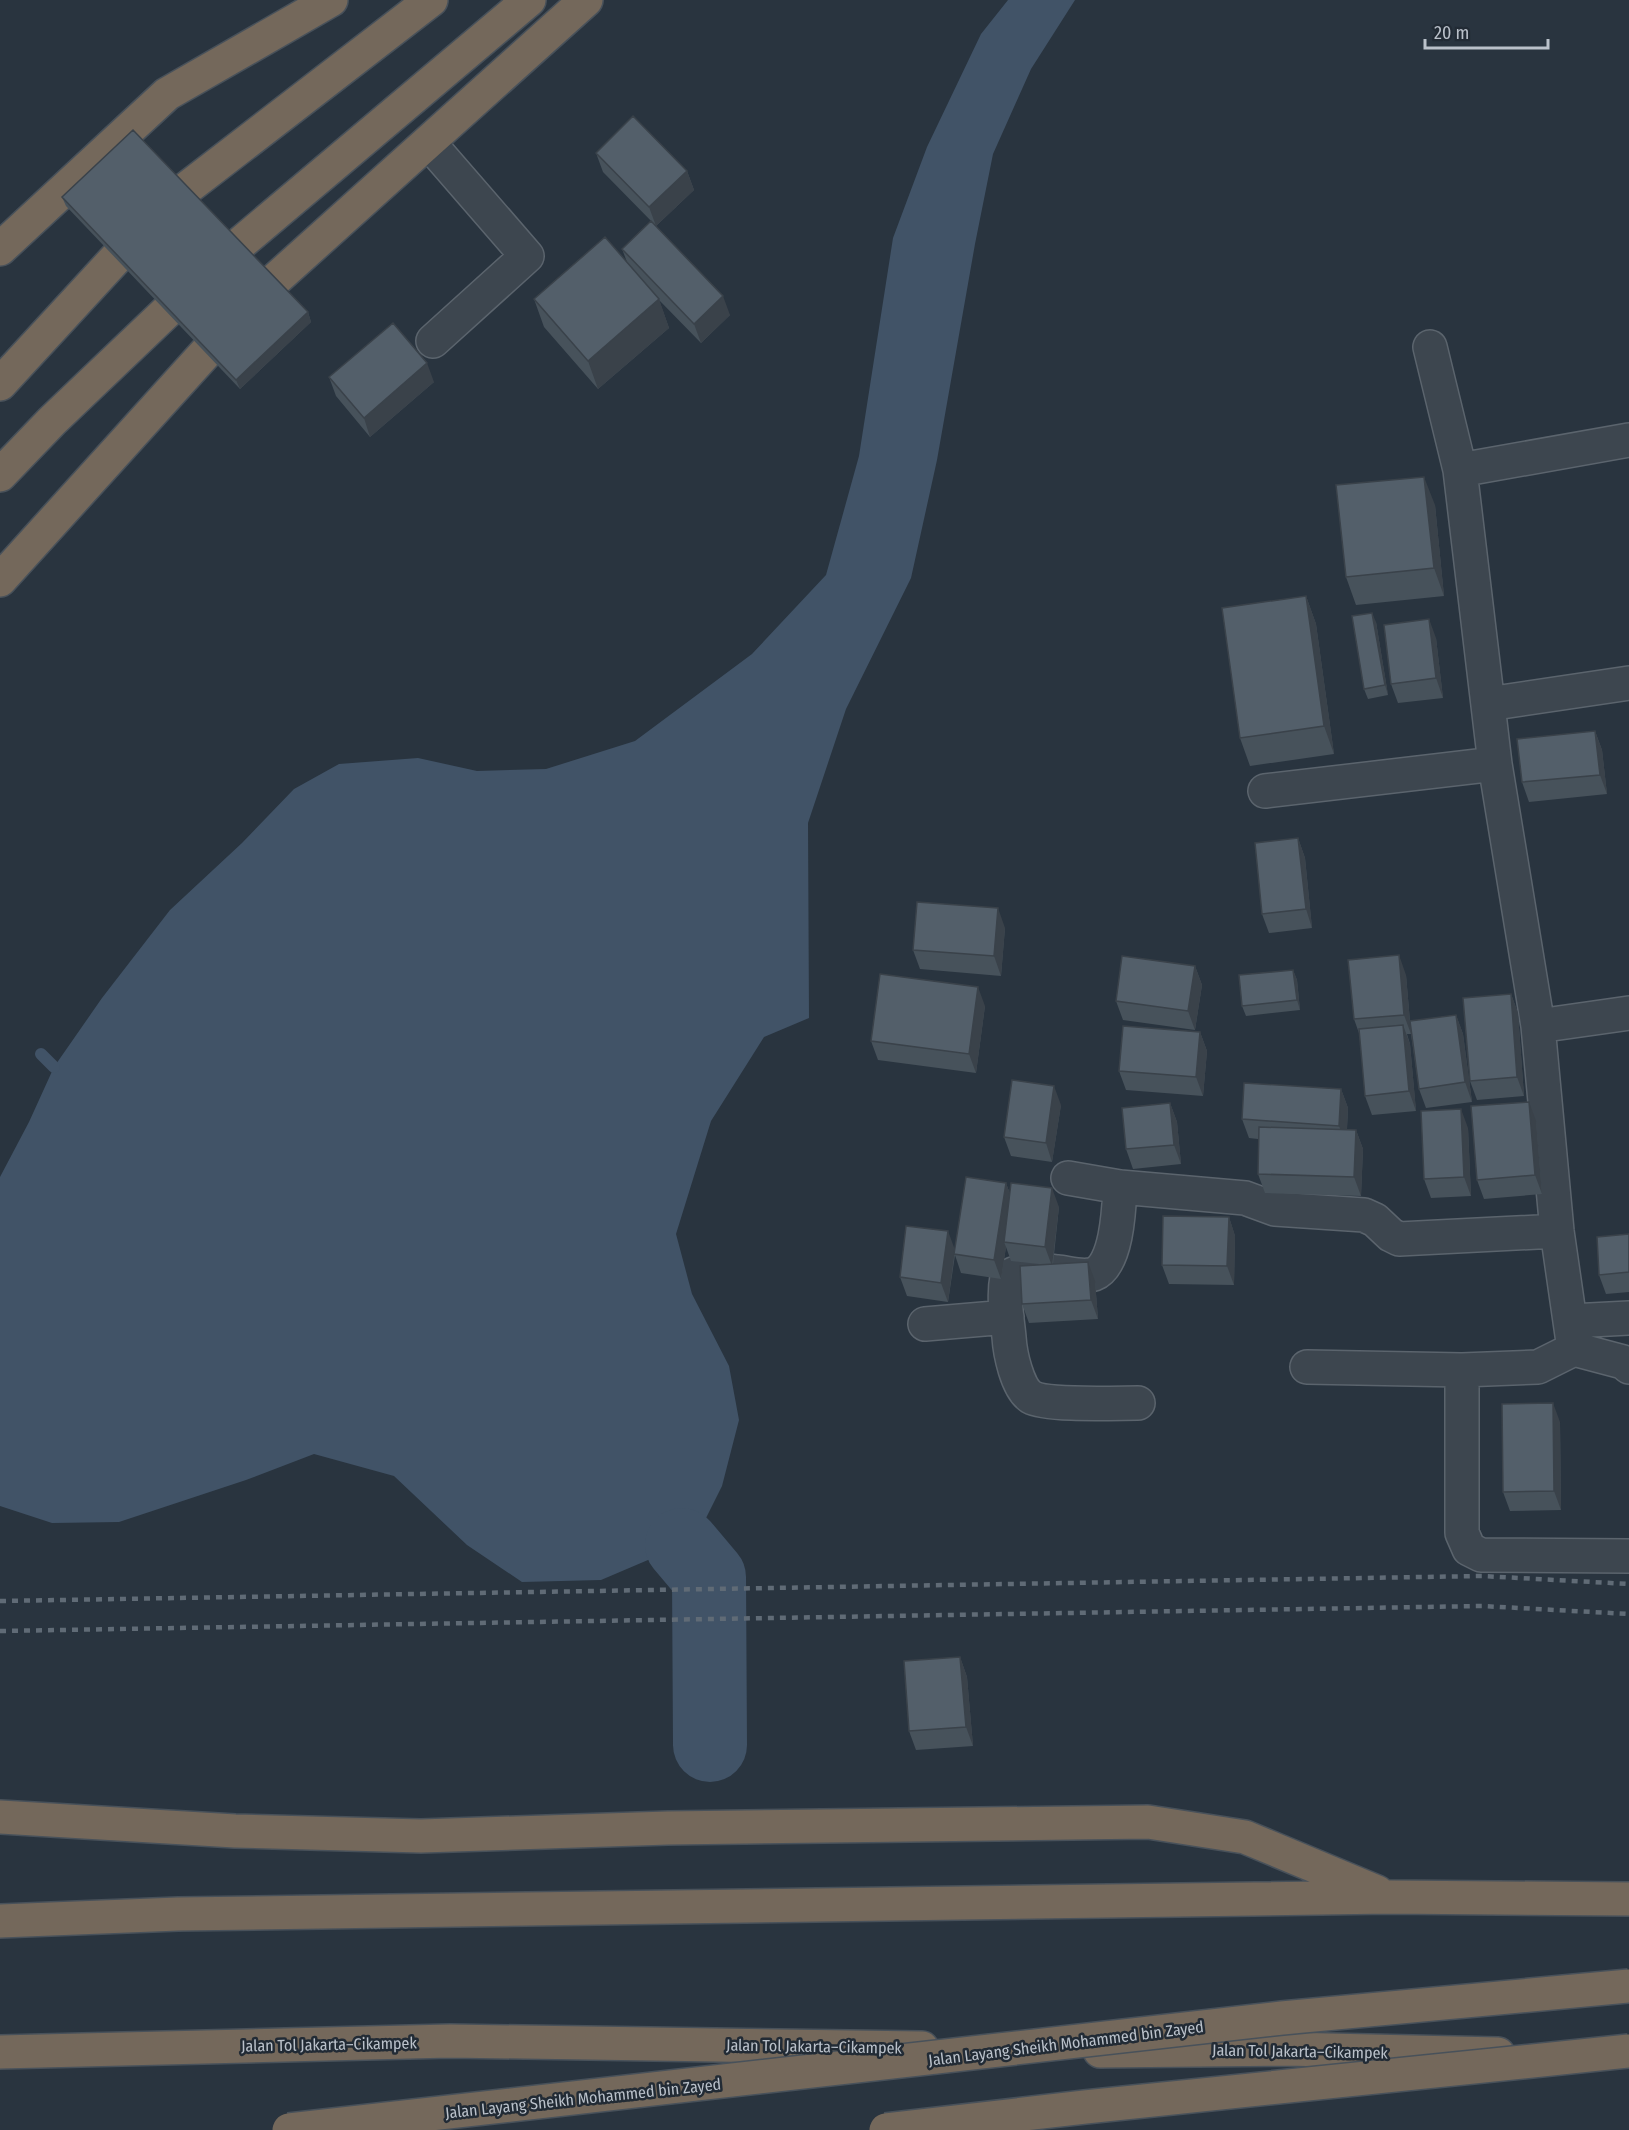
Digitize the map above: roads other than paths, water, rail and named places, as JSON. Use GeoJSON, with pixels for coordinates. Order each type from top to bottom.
{"type":"FeatureCollection","features":[{"type":"Feature","properties":{"kind":"highway"},"geometry":{"type":"LineString","coordinates":[[0,249],[167,94],[331,0]]}},
{"type":"Feature","properties":{"kind":"highway"},"geometry":{"type":"LineString","coordinates":[[0,384],[165,206],[431,0]]}},
{"type":"Feature","properties":{"kind":"highway"},"geometry":{"type":"LineString","coordinates":[[0,475],[52,421],[223,258],[529,0]]}},
{"type":"Feature","properties":{"kind":"highway"},"geometry":{"type":"LineString","coordinates":[[0,580],[257,296],[429,144],[586,0]]}},
{"type":"Feature","properties":{"kind":"highway"},"geometry":{"type":"LineString","coordinates":[[0,1817],[235,1831],[421,1836],[668,1828],[1148,1822],[1245,1837],[1389,1897]]}},
{"type":"Feature","properties":{"kind":"highway"},"geometry":{"type":"LineString","coordinates":[[0,1921],[202,1914],[1389,1897],[1629,1899]]}},
{"type":"Feature","properties":{"kind":"highway","name":"Jalan Layang Sheikh Mohammed bin Zayed"},"geometry":{"type":"LineString","coordinates":[[288,2130],[1282,2018],[1629,1986]]}},
{"type":"Feature","properties":{"kind":"highway","name":"Jalan Tol Jakarta–Cikampek"},"geometry":{"type":"LineString","coordinates":[[0,2052],[462,2041],[1084,2051],[1286,2049],[1629,2057]]}},
{"type":"Feature","properties":{"kind":"highway"},"geometry":{"type":"LineString","coordinates":[[886,2130],[1629,2051]]}},
{"type":"Feature","properties":{"kind":"street"},"geometry":{"type":"LineString","coordinates":[[429,144],[527,256],[433,341]]}},
{"type":"Feature","properties":{"kind":"street"},"geometry":{"type":"LineString","coordinates":[[1430,347],[1460,470],[1495,764],[1538,1026],[1557,1231],[1573,1335]]}},
{"type":"Feature","properties":{"kind":"street"},"geometry":{"type":"LineString","coordinates":[[1460,470],[1629,440]]}},
{"type":"Feature","properties":{"kind":"street"},"geometry":{"type":"LineString","coordinates":[[1488,704],[1629,683]]}},
{"type":"Feature","properties":{"kind":"street"},"geometry":{"type":"LineString","coordinates":[[1264,791],[1495,764]]}},
{"type":"Feature","properties":{"kind":"street"},"geometry":{"type":"LineString","coordinates":[[1538,1026],[1629,1013]]}},
{"type":"Feature","properties":{"kind":"street"},"geometry":{"type":"LineString","coordinates":[[1068,1178],[1120,1187],[1245,1198],[1275,1209],[1364,1215],[1399,1239],[1557,1231]]}},
{"type":"Feature","properties":{"kind":"street"},"geometry":{"type":"LineString","coordinates":[[1120,1187],[1114,1244],[1101,1270],[1093,1274],[1082,1275],[1029,1269],[1007,1277],[1004,1291],[1010,1352],[1022,1386],[1030,1396],[1044,1402],[1138,1403]]}},
{"type":"Feature","properties":{"kind":"street"},"geometry":{"type":"LineString","coordinates":[[925,1324],[1007,1317]]}},
{"type":"Feature","properties":{"kind":"street"},"geometry":{"type":"LineString","coordinates":[[1306,1367],[1462,1370],[1538,1367],[1573,1335],[1629,1318]]}},
{"type":"Feature","properties":{"kind":"street"},"geometry":{"type":"LineString","coordinates":[[1573,1335],[1629,1367]]}},
{"type":"Feature","properties":{"kind":"street"},"geometry":{"type":"LineString","coordinates":[[1462,1370],[1462,1533],[1469,1549],[1481,1555],[1629,1556]]}},
{"type":"Feature","properties":{"kind":"water"},"geometry":{"type":"Polygon","coordinates":[[[1008,0],[1075,0],[1031,69],[993,154],[937,460],[911,578],[846,709],[808,823],[809,1018],[764,1037],[711,1121],[676,1234],[692,1294],[729,1366],[739,1420],[722,1486],[695,1540],[601,1580],[522,1582],[467,1545],[394,1476],[314,1454],[246,1480],[119,1522],[52,1523],[0,1506],[0,1177],[54,1067],[102,998],[170,910],[242,843],[294,789],[339,764],[418,758],[477,771],[546,769],[635,741],[752,654],[826,575],[859,456],[893,238],[927,147],[981,34],[1008,0]]]}},
{"type":"Feature","properties":{"kind":"waterway"},"geometry":{"type":"LineString","coordinates":[[41,1054],[54,1067]]}},
{"type":"Feature","properties":{"kind":"waterway"},"geometry":{"type":"LineString","coordinates":[[682,1545],[709,1577],[710,1745]]}},
{"type":"Feature","properties":{"kind":"railway"},"geometry":{"type":"LineString","coordinates":[[0,1601],[1482,1576],[1629,1584]]}},
{"type":"Feature","properties":{"kind":"railway"},"geometry":{"type":"LineString","coordinates":[[0,1631],[1482,1606],[1629,1614]]}}]}
